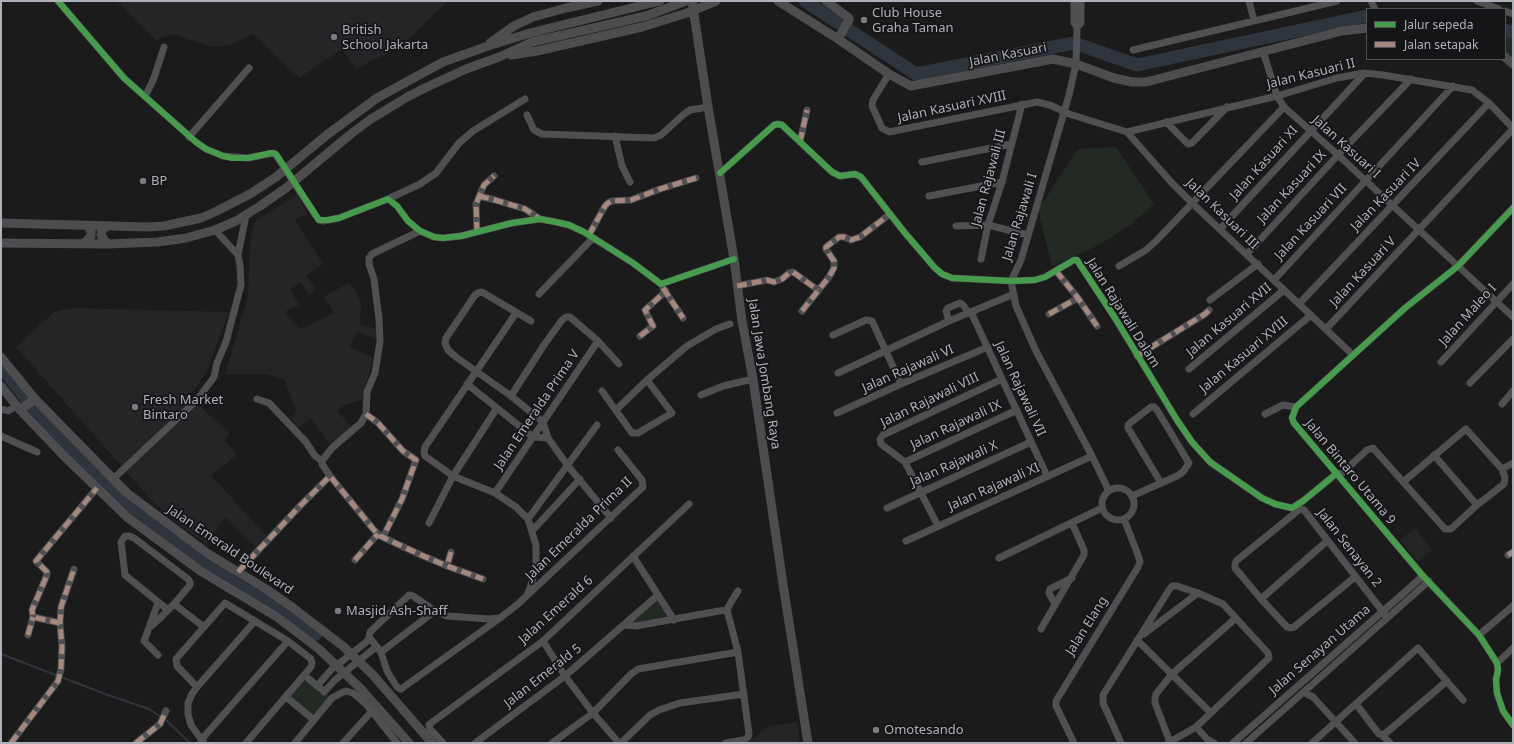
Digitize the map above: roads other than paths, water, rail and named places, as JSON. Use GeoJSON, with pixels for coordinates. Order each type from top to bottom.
{"type":"FeatureCollection","features":[{"type":"Feature","properties":{"kind":"main road"},"geometry":{"type":"LineString","coordinates":[[488,46],[500,34],[533,18],[566,8],[598,1]]}},
{"type":"Feature","properties":{"kind":"main road"},"geometry":{"type":"LineString","coordinates":[[1,223],[164,226],[190,221],[217,211],[250,194],[276,177],[334,130],[377,98],[443,62],[530,33],[660,1]]}},
{"type":"Feature","properties":{"kind":"main road"},"geometry":{"type":"LineString","coordinates":[[1,243],[107,244],[171,241],[215,230],[246,215],[286,188],[352,133],[414,93],[466,68],[499,57],[532,42],[646,16],[686,1]]}},
{"type":"Feature","properties":{"kind":"main road"},"geometry":{"type":"LineString","coordinates":[[499,57],[537,51],[642,27],[693,5],[716,1]]}},
{"type":"Feature","properties":{"kind":"main road","name":"Jalan Kasuari"},"geometry":{"type":"LineString","coordinates":[[778,1],[839,37],[889,74],[911,86],[1053,59],[1076,64],[1114,78],[1132,82],[1146,82],[1342,31],[1366,28]]}},
{"type":"Feature","properties":{"kind":"main road"},"geometry":{"type":"LineString","coordinates":[[826,1],[848,16],[849,20],[839,37]]}},
{"type":"Feature","properties":{"kind":"main road","name":"Jalan Jawa Jombang Raya"},"geometry":{"type":"LineString","coordinates":[[693,5],[708,107],[734,259],[742,321],[753,379],[781,576],[808,743]]}},
{"type":"Feature","properties":{"kind":"main road"},"geometry":{"type":"LineString","coordinates":[[84,244],[91,236],[87,225]]}},
{"type":"Feature","properties":{"kind":"main road"},"geometry":{"type":"LineString","coordinates":[[107,226],[102,230],[101,235],[107,244]]}},
{"type":"Feature","properties":{"kind":"main road","name":"Jalan Emerald Boulevard"},"geometry":{"type":"LineString","coordinates":[[1,357],[31,398],[127,493],[150,512],[207,553],[266,588],[355,657],[432,743]]}},
{"type":"Feature","properties":{"kind":"main road"},"geometry":{"type":"LineString","coordinates":[[1,386],[63,455],[127,517],[202,572],[277,617],[319,649],[345,672],[409,743]]}},
{"type":"Feature","properties":{"kind":"main road"},"geometry":{"type":"LineString","coordinates":[[20,407],[31,398]]}},
{"type":"Feature","properties":{"kind":"street"},"geometry":{"type":"LineString","coordinates":[[58,1],[124,78],[188,137],[206,149],[223,156],[248,158],[271,153],[276,154],[319,220],[340,218],[388,199],[420,184],[436,173],[458,143],[525,99]]}},
{"type":"Feature","properties":{"kind":"street","name":"Jalan Rajawali I"},"geometry":{"type":"LineString","coordinates":[[1074,1],[1074,23],[1077,27]]}},
{"type":"Feature","properties":{"kind":"street","name":"Jalan Rajawali I"},"geometry":{"type":"LineString","coordinates":[[1081,1],[1080,23],[1077,27],[1076,64],[1064,112],[1021,260],[1011,282],[1018,311],[1036,351],[1109,491]]}},
{"type":"Feature","properties":{"kind":"street"},"geometry":{"type":"LineString","coordinates":[[1249,1],[1254,21]]}},
{"type":"Feature","properties":{"kind":"street"},"geometry":{"type":"LineString","coordinates":[[1133,50],[1337,1]]}},
{"type":"Feature","properties":{"kind":"street"},"geometry":{"type":"LineString","coordinates":[[1477,1],[1496,8]]}},
{"type":"Feature","properties":{"kind":"street"},"geometry":{"type":"LineString","coordinates":[[146,97],[154,78],[164,46]]}},
{"type":"Feature","properties":{"kind":"street"},"geometry":{"type":"LineString","coordinates":[[1263,52],[1277,96]]}},
{"type":"Feature","properties":{"kind":"street"},"geometry":{"type":"LineString","coordinates":[[188,137],[249,68]]}},
{"type":"Feature","properties":{"kind":"street","name":"Jalan Kasuari II"},"geometry":{"type":"LineString","coordinates":[[1127,132],[1228,106],[1277,96],[1337,78],[1364,73],[1411,79],[1472,90],[1489,104],[1513,129]]}},
{"type":"Feature","properties":{"kind":"street","name":"Jalan Kasuari XI"},"geometry":{"type":"LineString","coordinates":[[1220,229],[1364,73]]}},
{"type":"Feature","properties":{"kind":"street","name":"Jalan Kasuari XVIII"},"geometry":{"type":"LineString","coordinates":[[889,74],[873,100],[872,106],[882,128],[889,132],[1037,102],[1050,105],[1064,112]]}},
{"type":"Feature","properties":{"kind":"street","name":"Jalan Kasuari IX"},"geometry":{"type":"LineString","coordinates":[[1247,254],[1338,155],[1411,79]]}},
{"type":"Feature","properties":{"kind":"street","name":"Jalan Kasuari VII"},"geometry":{"type":"LineString","coordinates":[[1274,280],[1453,86]]}},
{"type":"Feature","properties":{"kind":"street","name":"Jalan Kasuari I"},"geometry":{"type":"LineString","coordinates":[[1277,96],[1284,107],[1513,317]]}},
{"type":"Feature","properties":{"kind":"street","name":"Jalan Rajawali III"},"geometry":{"type":"LineString","coordinates":[[981,259],[988,225],[1002,182],[1022,104]]}},
{"type":"Feature","properties":{"kind":"street","name":"Jalan Kasuari IV"},"geometry":{"type":"LineString","coordinates":[[1299,304],[1489,104]]}},
{"type":"Feature","properties":{"kind":"street"},"geometry":{"type":"LineString","coordinates":[[1166,122],[1188,144],[1192,143],[1228,106]]}},
{"type":"Feature","properties":{"kind":"street"},"geometry":{"type":"LineString","coordinates":[[526,115],[532,128],[538,133],[654,138],[661,135],[690,110],[708,107]]}},
{"type":"Feature","properties":{"kind":"street"},"geometry":{"type":"LineString","coordinates":[[1119,266],[1146,250],[1156,241],[1284,107]]}},
{"type":"Feature","properties":{"kind":"street"},"geometry":{"type":"LineString","coordinates":[[800,142],[808,110]]}},
{"type":"Feature","properties":{"kind":"street"},"geometry":{"type":"LineString","coordinates":[[1064,112],[1127,132]]}},
{"type":"Feature","properties":{"kind":"street","name":"Jalan Rajawali Dalam"},"geometry":{"type":"LineString","coordinates":[[720,173],[774,125],[778,124],[782,125],[832,172],[840,176],[855,174],[861,177],[935,268],[942,274],[952,278],[1011,282],[1035,280],[1045,277],[1074,260],[1080,263],[1177,420],[1201,453],[1210,462],[1262,498],[1275,504],[1292,508],[1338,474]]}},
{"type":"Feature","properties":{"kind":"street"},"geometry":{"type":"LineString","coordinates":[[1418,230],[1513,129]]}},
{"type":"Feature","properties":{"kind":"street","name":"Jalan Kasuari III"},"geometry":{"type":"LineString","coordinates":[[1127,132],[1171,182],[1193,204],[1353,355]]}},
{"type":"Feature","properties":{"kind":"street"},"geometry":{"type":"LineString","coordinates":[[614,136],[622,166],[630,182]]}},
{"type":"Feature","properties":{"kind":"street"},"geometry":{"type":"LineString","coordinates":[[922,162],[1011,144]]}},
{"type":"Feature","properties":{"kind":"street"},"geometry":{"type":"LineString","coordinates":[[477,232],[476,204],[484,185],[494,176]]}},
{"type":"Feature","properties":{"kind":"street"},"geometry":{"type":"LineString","coordinates":[[539,294],[591,236],[605,206],[608,203],[612,201],[631,200],[696,178]]}},
{"type":"Feature","properties":{"kind":"street"},"geometry":{"type":"LineString","coordinates":[[929,196],[1002,182]]}},
{"type":"Feature","properties":{"kind":"street"},"geometry":{"type":"LineString","coordinates":[[479,196],[525,209],[540,219]]}},
{"type":"Feature","properties":{"kind":"street"},"geometry":{"type":"LineString","coordinates":[[388,199],[397,206],[408,221],[420,231],[434,237],[443,238],[461,236],[512,223],[540,219],[569,225],[591,236],[633,263],[661,284],[683,318]]}},
{"type":"Feature","properties":{"kind":"street","name":"Jalan Bintaro Utama 9"},"geometry":{"type":"LineString","coordinates":[[1496,663],[1479,635],[1426,578],[1294,423],[1292,418],[1296,407],[1405,308],[1458,266],[1513,208]]}},
{"type":"Feature","properties":{"kind":"street"},"geometry":{"type":"LineString","coordinates":[[802,310],[829,277],[834,268],[834,261],[826,250],[826,247],[839,237],[844,237],[851,240],[860,237],[890,214]]}},
{"type":"Feature","properties":{"kind":"street"},"geometry":{"type":"LineString","coordinates":[[113,479],[197,400],[214,377],[217,363],[226,342],[241,285],[238,255],[246,215]]}},
{"type":"Feature","properties":{"kind":"street"},"geometry":{"type":"LineString","coordinates":[[956,226],[988,225],[1028,235]]}},
{"type":"Feature","properties":{"kind":"street"},"geometry":{"type":"LineString","coordinates":[[215,230],[238,255]]}},
{"type":"Feature","properties":{"kind":"street","name":"Jalan Kasuari V"},"geometry":{"type":"LineString","coordinates":[[1326,329],[1418,230]]}},
{"type":"Feature","properties":{"kind":"street"},"geometry":{"type":"LineString","coordinates":[[322,461],[332,448],[361,423],[366,414],[367,392],[375,373],[380,341],[374,279],[369,264],[369,258],[372,254],[420,231]]}},
{"type":"Feature","properties":{"kind":"street"},"geometry":{"type":"LineString","coordinates":[[661,284],[734,259]]}},
{"type":"Feature","properties":{"kind":"street","name":"Jalan Kasuari XVII"},"geometry":{"type":"LineString","coordinates":[[1210,300],[1258,264]]}},
{"type":"Feature","properties":{"kind":"street"},"geometry":{"type":"LineString","coordinates":[[1056,271],[1078,298],[1097,326]]}},
{"type":"Feature","properties":{"kind":"street"},"geometry":{"type":"LineString","coordinates":[[738,286],[767,280],[774,282],[793,272],[818,290]]}},
{"type":"Feature","properties":{"kind":"street","name":"Jalan Maleo I"},"geometry":{"type":"LineString","coordinates":[[1442,362],[1513,284]]}},
{"type":"Feature","properties":{"kind":"street","name":"Jalan Kasuari XVII"},"geometry":{"type":"LineString","coordinates":[[1189,370],[1284,290]]}},
{"type":"Feature","properties":{"kind":"street"},"geometry":{"type":"LineString","coordinates":[[531,321],[482,292],[478,293],[475,295],[446,338],[445,343],[448,350],[456,357],[475,372],[511,396],[543,422],[548,438],[568,466],[610,518]]}},
{"type":"Feature","properties":{"kind":"street"},"geometry":{"type":"LineString","coordinates":[[640,336],[653,326],[645,310],[666,292]]}},
{"type":"Feature","properties":{"kind":"street"},"geometry":{"type":"LineString","coordinates":[[838,373],[949,321],[1014,294]]}},
{"type":"Feature","properties":{"kind":"street"},"geometry":{"type":"LineString","coordinates":[[1049,314],[1078,298]]}},
{"type":"Feature","properties":{"kind":"street"},"geometry":{"type":"LineString","coordinates":[[949,321],[946,311],[948,308],[960,303],[970,313]]}},
{"type":"Feature","properties":{"kind":"street"},"geometry":{"type":"LineString","coordinates":[[1137,356],[1205,314],[1209,310]]}},
{"type":"Feature","properties":{"kind":"street"},"geometry":{"type":"LineString","coordinates":[[516,313],[425,447],[424,452],[426,456],[453,476],[495,493],[516,507],[528,520],[536,545],[536,563],[532,582],[527,595]]}},
{"type":"Feature","properties":{"kind":"street","name":"Jalan Rajawali VII"},"geometry":{"type":"LineString","coordinates":[[970,313],[988,347],[1047,476]]}},
{"type":"Feature","properties":{"kind":"street","name":"Jalan Kasuari XVIII"},"geometry":{"type":"LineString","coordinates":[[1193,414],[1311,315]]}},
{"type":"Feature","properties":{"kind":"street"},"geometry":{"type":"LineString","coordinates":[[511,396],[544,345],[562,320],[566,317],[570,317],[598,341],[619,364]]}},
{"type":"Feature","properties":{"kind":"street"},"geometry":{"type":"LineString","coordinates":[[833,335],[869,320],[872,321],[901,384]]}},
{"type":"Feature","properties":{"kind":"street"},"geometry":{"type":"LineString","coordinates":[[616,410],[647,380],[697,338],[718,332],[730,324],[742,321]]}},
{"type":"Feature","properties":{"kind":"street"},"geometry":{"type":"LineString","coordinates":[[1470,383],[1513,339]]}},
{"type":"Feature","properties":{"kind":"street","name":"Jalan Emeralda Prima V"},"geometry":{"type":"LineString","coordinates":[[495,493],[598,341]]}},
{"type":"Feature","properties":{"kind":"street","name":"Jalan Rajawali VI"},"geometry":{"type":"LineString","coordinates":[[837,413],[988,347]]}},
{"type":"Feature","properties":{"kind":"street"},"geometry":{"type":"LineString","coordinates":[[701,395],[723,386],[753,379]]}},
{"type":"Feature","properties":{"kind":"street","name":"Jalan Rajawali VIII"},"geometry":{"type":"LineString","coordinates":[[938,526],[906,462],[880,444],[880,439],[883,434],[1002,379]]}},
{"type":"Feature","properties":{"kind":"street"},"geometry":{"type":"LineString","coordinates":[[602,391],[632,433],[635,434],[672,413],[647,380]]}},
{"type":"Feature","properties":{"kind":"street"},"geometry":{"type":"LineString","coordinates":[[467,384],[533,437],[548,438]]}},
{"type":"Feature","properties":{"kind":"street"},"geometry":{"type":"LineString","coordinates":[[1502,404],[1513,391]]}},
{"type":"Feature","properties":{"kind":"street"},"geometry":{"type":"LineString","coordinates":[[257,399],[269,403],[306,442],[315,456],[322,461],[322,464],[330,476],[380,536],[421,556],[483,579]]}},
{"type":"Feature","properties":{"kind":"street"},"geometry":{"type":"LineString","coordinates":[[1283,405],[1292,418]]}},
{"type":"Feature","properties":{"kind":"street"},"geometry":{"type":"LineString","coordinates":[[1265,414],[1283,405],[1296,407]]}},
{"type":"Feature","properties":{"kind":"street"},"geometry":{"type":"LineString","coordinates":[[1,409],[8,411],[20,407]]}},
{"type":"Feature","properties":{"kind":"street"},"geometry":{"type":"LineString","coordinates":[[1132,496],[1161,483],[1183,472],[1189,463],[1157,410],[1154,407],[1151,407],[1130,423],[1128,428],[1161,483]]}},
{"type":"Feature","properties":{"kind":"street"},"geometry":{"type":"LineString","coordinates":[[429,523],[453,476],[498,408]]}},
{"type":"Feature","properties":{"kind":"street","name":"Jalan Rajawali IX"},"geometry":{"type":"LineString","coordinates":[[906,462],[1017,410]]}},
{"type":"Feature","properties":{"kind":"street"},"geometry":{"type":"LineString","coordinates":[[355,560],[380,536],[402,499],[416,460],[403,451],[378,423],[366,414]]}},
{"type":"Feature","properties":{"kind":"street"},"geometry":{"type":"LineString","coordinates":[[528,520],[597,425]]}},
{"type":"Feature","properties":{"kind":"street"},"geometry":{"type":"LineString","coordinates":[[1338,474],[1367,450],[1372,448],[1445,529],[1451,529],[1477,505],[1504,484],[1505,478],[1502,469],[1466,429],[1403,482]]}},
{"type":"Feature","properties":{"kind":"street"},"geometry":{"type":"LineString","coordinates":[[1,436],[37,452]]}},
{"type":"Feature","properties":{"kind":"street","name":"Jalan Rajawali X"},"geometry":{"type":"LineString","coordinates":[[887,508],[1031,442]]}},
{"type":"Feature","properties":{"kind":"street","name":"Jalan Emeralda Prima II"},"geometry":{"type":"LineString","coordinates":[[378,650],[386,671],[397,687],[402,689],[500,618],[643,488],[642,480],[618,450]]}},
{"type":"Feature","properties":{"kind":"street"},"geometry":{"type":"LineString","coordinates":[[1434,455],[1477,505]]}},
{"type":"Feature","properties":{"kind":"street","name":"Jalan Rajawali XI"},"geometry":{"type":"LineString","coordinates":[[906,541],[1092,456]]}},
{"type":"Feature","properties":{"kind":"street"},"geometry":{"type":"LineString","coordinates":[[1502,469],[1513,463]]}},
{"type":"Feature","properties":{"kind":"street"},"geometry":{"type":"LineString","coordinates":[[238,572],[330,476]]}},
{"type":"Feature","properties":{"kind":"street"},"geometry":{"type":"LineString","coordinates":[[532,531],[580,479]]}},
{"type":"Feature","properties":{"kind":"street"},"geometry":{"type":"LineString","coordinates":[[28,635],[33,617],[32,610],[47,575],[46,572],[36,563],[36,560],[97,488]]}},
{"type":"Feature","properties":{"kind":"street"},"geometry":{"type":"LineString","coordinates":[[1117,488],[1126,490],[1132,496],[1134,505],[1131,514],[1124,519],[1115,520],[1107,516],[1102,508],[1103,499],[1109,491],[1117,488]]}},
{"type":"Feature","properties":{"kind":"street","name":"Jalan Emerald 6"},"geometry":{"type":"LineString","coordinates":[[443,743],[430,729],[429,725],[431,723],[543,641],[689,504]]}},
{"type":"Feature","properties":{"kind":"street"},"geometry":{"type":"LineString","coordinates":[[999,558],[1102,508]]}},
{"type":"Feature","properties":{"kind":"street","name":"Jalan Senayan 2"},"geometry":{"type":"LineString","coordinates":[[1261,599],[1236,568],[1236,561],[1300,509],[1304,510],[1355,577],[1386,613]]}},
{"type":"Feature","properties":{"kind":"street","name":"Jalan Elang"},"geometry":{"type":"LineString","coordinates":[[1074,743],[1056,706],[1056,701],[1140,562],[1124,519]]}},
{"type":"Feature","properties":{"kind":"street"},"geometry":{"type":"LineString","coordinates":[[1041,629],[1072,578],[1084,553],[1072,522]]}},
{"type":"Feature","properties":{"kind":"street"},"geometry":{"type":"LineString","coordinates":[[150,626],[168,610],[174,604],[190,585],[188,579],[134,538],[125,536],[121,542],[125,575],[168,610]]}},
{"type":"Feature","properties":{"kind":"street"},"geometry":{"type":"LineString","coordinates":[[1327,541],[1261,599],[1287,627],[1294,627],[1355,577]]}},
{"type":"Feature","properties":{"kind":"street"},"geometry":{"type":"LineString","coordinates":[[447,566],[451,552]]}},
{"type":"Feature","properties":{"kind":"street"},"geometry":{"type":"LineString","coordinates":[[633,556],[674,620]]}},
{"type":"Feature","properties":{"kind":"street"},"geometry":{"type":"LineString","coordinates":[[11,743],[58,681],[61,669],[62,647],[60,623],[61,607],[74,569]]}},
{"type":"Feature","properties":{"kind":"street"},"geometry":{"type":"LineString","coordinates":[[1055,604],[1049,594],[1050,589],[1072,578]]}},
{"type":"Feature","properties":{"kind":"street","name":"Jalan Senayan Utama"},"geometry":{"type":"LineString","coordinates":[[1234,743],[1426,578]]}},
{"type":"Feature","properties":{"kind":"street"},"geometry":{"type":"LineString","coordinates":[[1121,743],[1102,699],[1103,695],[1172,586],[1177,586],[1198,593],[1223,604],[1236,618],[1268,653],[1269,658],[1196,727],[1169,742],[1155,699],[1156,694],[1172,674],[1236,618]]}},
{"type":"Feature","properties":{"kind":"street"},"geometry":{"type":"LineString","coordinates":[[726,743],[744,740],[748,737],[749,728],[738,652],[727,610],[738,591]]}},
{"type":"Feature","properties":{"kind":"street"},"geometry":{"type":"LineString","coordinates":[[1139,639],[1198,593]]}},
{"type":"Feature","properties":{"kind":"street"},"geometry":{"type":"LineString","coordinates":[[378,650],[370,640],[370,632],[410,595],[434,611],[447,616],[500,618]]}},
{"type":"Feature","properties":{"kind":"street","name":"Jalan Emerald 5"},"geometry":{"type":"LineString","coordinates":[[475,743],[565,676],[658,595]]}},
{"type":"Feature","properties":{"kind":"street"},"geometry":{"type":"LineString","coordinates":[[158,603],[144,641],[158,655]]}},
{"type":"Feature","properties":{"kind":"street"},"geometry":{"type":"LineString","coordinates":[[197,687],[175,662],[223,603],[227,603],[288,641],[311,659],[311,667],[246,743]]}},
{"type":"Feature","properties":{"kind":"street"},"geometry":{"type":"LineString","coordinates":[[174,604],[204,627]]}},
{"type":"Feature","properties":{"kind":"street"},"geometry":{"type":"LineString","coordinates":[[1479,635],[1513,606]]}},
{"type":"Feature","properties":{"kind":"street"},"geometry":{"type":"LineString","coordinates":[[624,625],[636,626],[727,610]]}},
{"type":"Feature","properties":{"kind":"street"},"geometry":{"type":"LineString","coordinates":[[317,686],[337,665],[355,657],[378,650],[434,611]]}},
{"type":"Feature","properties":{"kind":"street","name":"Jalan Senayan Utama"},"geometry":{"type":"LineString","coordinates":[[1246,743],[1307,689],[1386,613]]}},
{"type":"Feature","properties":{"kind":"street"},"geometry":{"type":"LineString","coordinates":[[33,617],[60,623]]}},
{"type":"Feature","properties":{"kind":"street"},"geometry":{"type":"LineString","coordinates":[[255,621],[197,687],[188,703],[188,714],[191,725],[203,741],[288,641]]}},
{"type":"Feature","properties":{"kind":"street"},"geometry":{"type":"LineString","coordinates":[[1139,639],[1211,713]]}},
{"type":"Feature","properties":{"kind":"street"},"geometry":{"type":"LineString","coordinates":[[324,692],[345,672],[355,657],[370,640]]}},
{"type":"Feature","properties":{"kind":"street"},"geometry":{"type":"LineString","coordinates":[[543,641],[565,676],[593,713],[620,743],[650,715],[659,710],[680,703],[744,694]]}},
{"type":"Feature","properties":{"kind":"street"},"geometry":{"type":"LineString","coordinates":[[1312,743],[1418,648],[1463,700]]}},
{"type":"Feature","properties":{"kind":"street"},"geometry":{"type":"LineString","coordinates":[[1513,648],[1496,663],[1498,670],[1496,680],[1497,694],[1502,711],[1513,726]]}},
{"type":"Feature","properties":{"kind":"street"},"geometry":{"type":"LineString","coordinates":[[552,743],[593,713],[631,674],[638,669],[738,652]]}},
{"type":"Feature","properties":{"kind":"street"},"geometry":{"type":"LineString","coordinates":[[304,675],[332,698]]}},
{"type":"Feature","properties":{"kind":"street"},"geometry":{"type":"LineString","coordinates":[[1382,735],[1447,681]]}},
{"type":"Feature","properties":{"kind":"street"},"geometry":{"type":"LineString","coordinates":[[1307,689],[1355,743]]}},
{"type":"Feature","properties":{"kind":"street"},"geometry":{"type":"LineString","coordinates":[[295,743],[332,698],[346,692],[353,693],[366,704],[397,743]]}},
{"type":"Feature","properties":{"kind":"street"},"geometry":{"type":"LineString","coordinates":[[286,697],[314,720]]}},
{"type":"Feature","properties":{"kind":"street"},"geometry":{"type":"LineString","coordinates":[[1356,704],[1379,734],[1390,743]]}},
{"type":"Feature","properties":{"kind":"street"},"geometry":{"type":"LineString","coordinates":[[344,743],[372,711]]}},
{"type":"Feature","properties":{"kind":"street"},"geometry":{"type":"LineString","coordinates":[[136,743],[160,724],[164,715]]}},
{"type":"Feature","properties":{"kind":"street"},"geometry":{"type":"LineString","coordinates":[[1196,727],[1207,741],[1214,743]]}},
{"type":"Feature","properties":{"kind":"waterway"},"geometry":{"type":"LineString","coordinates":[[805,1],[916,74],[1074,43],[1137,65],[1366,16]]}},
{"type":"Feature","properties":{"kind":"waterway"},"geometry":{"type":"LineString","coordinates":[[1506,30],[1513,32]]}},
{"type":"Feature","properties":{"kind":"waterway"},"geometry":{"type":"LineString","coordinates":[[1,366],[42,419],[113,492],[237,585],[291,615],[316,634]]}},
{"type":"Feature","properties":{"kind":"waterway"},"geometry":{"type":"LineString","coordinates":[[1,654],[149,709],[161,717]]}},
{"type":"Feature","properties":{"kind":"waterway"},"geometry":{"type":"LineString","coordinates":[[165,719],[190,743]]}},
{"type":"Feature","properties":{"kind":"place","name":"Club House Graha Taman"},"geometry":{"type":"Point","coordinates":[864,20]}},
{"type":"Feature","properties":{"kind":"place","name":"British School Jakarta"},"geometry":{"type":"Point","coordinates":[334,37]}},
{"type":"Feature","properties":{"kind":"place","name":"BP"},"geometry":{"type":"Point","coordinates":[143,181]}},
{"type":"Feature","properties":{"kind":"place","name":"Fresh Market Bintaro"},"geometry":{"type":"Point","coordinates":[135,407]}},
{"type":"Feature","properties":{"kind":"place","name":"Masjid Ash-Shaff"},"geometry":{"type":"Point","coordinates":[338,611]}},
{"type":"Feature","properties":{"kind":"place","name":"Omotesando"},"geometry":{"type":"Point","coordinates":[876,730]}}]}
